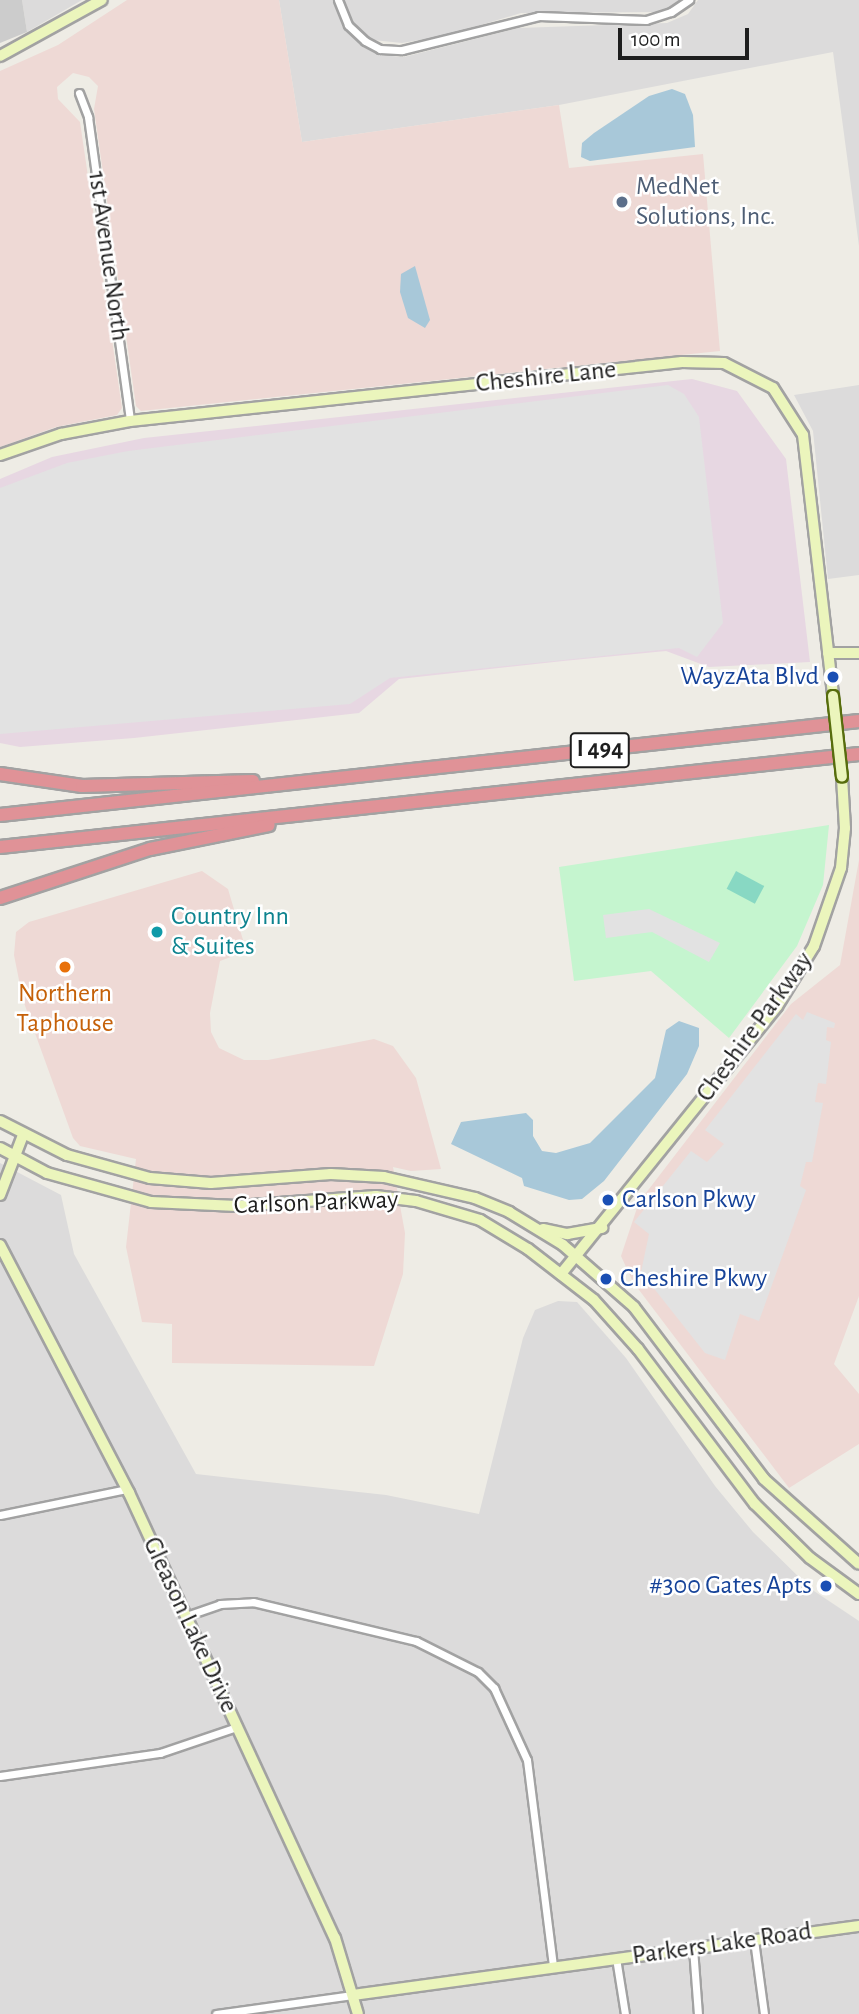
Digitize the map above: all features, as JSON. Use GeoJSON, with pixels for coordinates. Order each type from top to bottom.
{"type":"FeatureCollection","features":[{"type":"Feature","properties":{"kind":"highway","name":"I 494"},"geometry":{"type":"LineString","coordinates":[[0,816],[857,721]]}},
{"type":"Feature","properties":{"kind":"highway","name":"I 494"},"geometry":{"type":"LineString","coordinates":[[0,847],[859,754]]}},
{"type":"Feature","properties":{"kind":"highway"},"geometry":{"type":"LineString","coordinates":[[0,775],[82,786],[348,776]]}},
{"type":"Feature","properties":{"kind":"highway"},"geometry":{"type":"LineString","coordinates":[[0,898],[150,849],[357,809]]}},
{"type":"Feature","properties":{"kind":"main road"},"geometry":{"type":"LineString","coordinates":[[0,56],[102,0]]}},
{"type":"Feature","properties":{"kind":"main road","name":"Cheshire Lane"},"geometry":{"type":"LineString","coordinates":[[0,455],[61,434],[131,421],[682,362],[704,361],[742,369],[773,388],[803,435],[833,696]]}},
{"type":"Feature","properties":{"kind":"main road"},"geometry":{"type":"LineString","coordinates":[[828,653],[859,653]]}},
{"type":"Feature","properties":{"kind":"main road","name":"Cheshire Parkway"},"geometry":{"type":"LineString","coordinates":[[561,1274],[602,1227],[777,1006],[814,946],[841,868],[842,777],[833,696]]}},
{"type":"Feature","properties":{"kind":"main road","name":"Carlson Parkway"},"geometry":{"type":"LineString","coordinates":[[0,1121],[23,1135],[107,1169],[171,1181],[247,1181],[331,1174],[407,1181],[483,1200],[536,1228],[577,1256],[634,1307],[764,1479],[859,1564]]}},
{"type":"Feature","properties":{"kind":"main road"},"geometry":{"type":"LineString","coordinates":[[0,1195],[23,1135]]}},
{"type":"Feature","properties":{"kind":"main road","name":"Carlson Parkway"},"geometry":{"type":"LineString","coordinates":[[0,1148],[93,1188],[170,1205],[237,1206],[363,1196],[416,1200],[480,1220],[561,1274],[594,1300],[638,1349],[726,1470],[755,1504],[810,1558],[859,1594]]}},
{"type":"Feature","properties":{"kind":"main road"},"geometry":{"type":"LineString","coordinates":[[536,1228],[567,1234],[602,1227]]}},
{"type":"Feature","properties":{"kind":"main road","name":"Gleason Lake Drive"},"geometry":{"type":"LineString","coordinates":[[0,1245],[127,1489],[335,1938],[358,2014]]}},
{"type":"Feature","properties":{"kind":"main road","name":"Parkers Lake Road"},"geometry":{"type":"LineString","coordinates":[[353,1995],[859,1926]]}},
{"type":"Feature","properties":{"kind":"street"},"geometry":{"type":"LineString","coordinates":[[338,0],[355,33],[380,48],[402,50],[539,16],[646,20],[671,12],[689,0]]}},
{"type":"Feature","properties":{"kind":"street","name":"1st Avenue North"},"geometry":{"type":"LineString","coordinates":[[79,93],[88,117],[131,421]]}},
{"type":"Feature","properties":{"kind":"street"},"geometry":{"type":"LineString","coordinates":[[0,1515],[127,1489]]}},
{"type":"Feature","properties":{"kind":"street"},"geometry":{"type":"LineString","coordinates":[[186,1616],[220,1604],[253,1602],[416,1642],[478,1672],[494,1688],[527,1760],[553,1966]]}},
{"type":"Feature","properties":{"kind":"street"},"geometry":{"type":"LineString","coordinates":[[0,1776],[160,1753],[237,1727]]}},
{"type":"Feature","properties":{"kind":"street"},"geometry":{"type":"LineString","coordinates":[[754,1940],[764,2014]]}},
{"type":"Feature","properties":{"kind":"street"},"geometry":{"type":"LineString","coordinates":[[693,1948],[698,2014]]}},
{"type":"Feature","properties":{"kind":"street"},"geometry":{"type":"LineString","coordinates":[[616,1958],[625,2014]]}},
{"type":"Feature","properties":{"kind":"street"},"geometry":{"type":"LineString","coordinates":[[216,2014],[353,1995]]}},
{"type":"Feature","properties":{"kind":"shaded area"},"geometry":{"type":"Polygon","coordinates":[[[0,0],[22,0],[27,32],[0,43],[0,0]]]}},
{"type":"Feature","properties":{"kind":"shaded area"},"geometry":{"type":"Polygon","coordinates":[[[22,0],[82,0],[27,32],[22,0]]]}},
{"type":"Feature","properties":{"kind":"shaded area"},"geometry":{"type":"Polygon","coordinates":[[[127,0],[279,0],[302,142],[559,105],[569,168],[703,154],[720,351],[141,411],[136,406],[94,109],[98,86],[89,77],[73,73],[57,87],[58,99],[80,122],[122,408],[117,415],[56,427],[0,447],[0,71],[58,45],[127,0]]]}},
{"type":"Feature","properties":{"kind":"shaded area"},"geometry":{"type":"Polygon","coordinates":[[[279,0],[334,0],[340,20],[357,41],[380,55],[404,57],[518,28],[667,23],[688,14],[698,0],[859,0],[859,246],[833,52],[559,105],[302,142],[279,0]]]}},
{"type":"Feature","properties":{"kind":"shaded area"},"geometry":{"type":"Polygon","coordinates":[[[343,0],[682,0],[659,12],[521,13],[444,36],[402,43],[373,40],[355,25],[343,0]]]}},
{"type":"Feature","properties":{"kind":"shaded area"},"geometry":{"type":"Polygon","coordinates":[[[692,379],[737,391],[786,459],[810,662],[709,667],[666,651],[563,661],[399,679],[359,713],[134,738],[20,747],[0,743],[0,479],[52,457],[144,438],[692,379]]]}},
{"type":"Feature","properties":{"kind":"shaded area"},"geometry":{"type":"Polygon","coordinates":[[[668,385],[684,394],[699,417],[723,623],[697,657],[679,648],[390,678],[350,704],[0,734],[0,488],[67,463],[128,451],[668,385]]]}},
{"type":"Feature","properties":{"kind":"shaded area"},"geometry":{"type":"Polygon","coordinates":[[[859,385],[859,575],[828,579],[813,431],[794,395],[859,385]]]}},
{"type":"Feature","properties":{"kind":"shaded area"},"geometry":{"type":"Polygon","coordinates":[[[859,860],[859,1296],[834,1364],[859,1394],[859,1444],[789,1488],[633,1282],[621,1256],[639,1202],[791,1004],[840,965],[859,860]]]}},
{"type":"Feature","properties":{"kind":"shaded area"},"geometry":{"type":"Polygon","coordinates":[[[202,871],[228,889],[243,940],[236,955],[220,961],[210,1013],[211,1032],[219,1048],[244,1060],[268,1060],[374,1039],[393,1046],[416,1078],[441,1169],[411,1171],[393,1167],[405,1233],[403,1274],[374,1366],[172,1363],[172,1324],[142,1322],[126,1247],[136,1159],[80,1146],[73,1138],[23,1000],[14,955],[16,932],[29,922],[202,871]]]}},
{"type":"Feature","properties":{"kind":"shaded area"},"geometry":{"type":"Polygon","coordinates":[[[649,909],[720,943],[709,962],[652,932],[606,938],[603,915],[649,909]]]}},
{"type":"Feature","properties":{"kind":"shaded area"},"geometry":{"type":"Polygon","coordinates":[[[807,1012],[835,1023],[834,1028],[827,1027],[826,1040],[831,1042],[826,1084],[818,1083],[815,1102],[823,1103],[812,1162],[806,1162],[800,1186],[806,1190],[759,1321],[740,1314],[725,1360],[705,1353],[641,1272],[649,1234],[634,1222],[691,1151],[707,1162],[724,1144],[705,1130],[796,1014],[803,1020],[807,1012]]]}},
{"type":"Feature","properties":{"kind":"shaded area"},"geometry":{"type":"Polygon","coordinates":[[[0,1163],[61,1195],[74,1254],[196,1474],[386,1495],[479,1514],[523,1338],[535,1310],[558,1301],[577,1302],[626,1358],[715,1486],[753,1532],[811,1589],[859,1621],[859,2014],[0,2014],[0,1163]]]}},
{"type":"Feature","properties":{"kind":"green space"},"geometry":{"type":"Polygon","coordinates":[[[829,825],[823,885],[797,946],[729,1038],[651,971],[574,981],[559,867],[829,825]]]}},
{"type":"Feature","properties":{"kind":"green space"},"geometry":{"type":"Polygon","coordinates":[[[736,871],[764,886],[755,904],[727,889],[736,871]]]}},
{"type":"Feature","properties":{"kind":"water"},"geometry":{"type":"Polygon","coordinates":[[[672,89],[685,94],[693,115],[695,147],[590,161],[581,157],[582,143],[594,133],[649,96],[672,89]]]}},
{"type":"Feature","properties":{"kind":"water"},"geometry":{"type":"Polygon","coordinates":[[[415,266],[430,320],[425,328],[408,318],[400,292],[401,274],[415,266]]]}},
{"type":"Feature","properties":{"kind":"water"},"geometry":{"type":"Polygon","coordinates":[[[679,1021],[699,1028],[699,1046],[687,1074],[604,1181],[582,1199],[569,1200],[524,1186],[522,1178],[451,1144],[461,1122],[526,1113],[533,1120],[533,1136],[542,1151],[556,1153],[590,1143],[655,1078],[666,1030],[679,1021]]]}},
{"type":"Feature","properties":{"kind":"place","name":"MedNet Solutions, Inc."},"geometry":{"type":"Point","coordinates":[622,202]}},
{"type":"Feature","properties":{"kind":"place","name":"WayzAta Blvd"},"geometry":{"type":"Point","coordinates":[833,677]}},
{"type":"Feature","properties":{"kind":"place","name":"Country Inn & Suites"},"geometry":{"type":"Point","coordinates":[157,932]}},
{"type":"Feature","properties":{"kind":"place","name":"Northern Taphouse"},"geometry":{"type":"Point","coordinates":[65,967]}},
{"type":"Feature","properties":{"kind":"place","name":"Carlson Pkwy"},"geometry":{"type":"Point","coordinates":[608,1200]}},
{"type":"Feature","properties":{"kind":"place","name":"Cheshire Pkwy"},"geometry":{"type":"Point","coordinates":[606,1279]}},
{"type":"Feature","properties":{"kind":"place","name":"#300 Gates Apts"},"geometry":{"type":"Point","coordinates":[826,1586]}}]}
